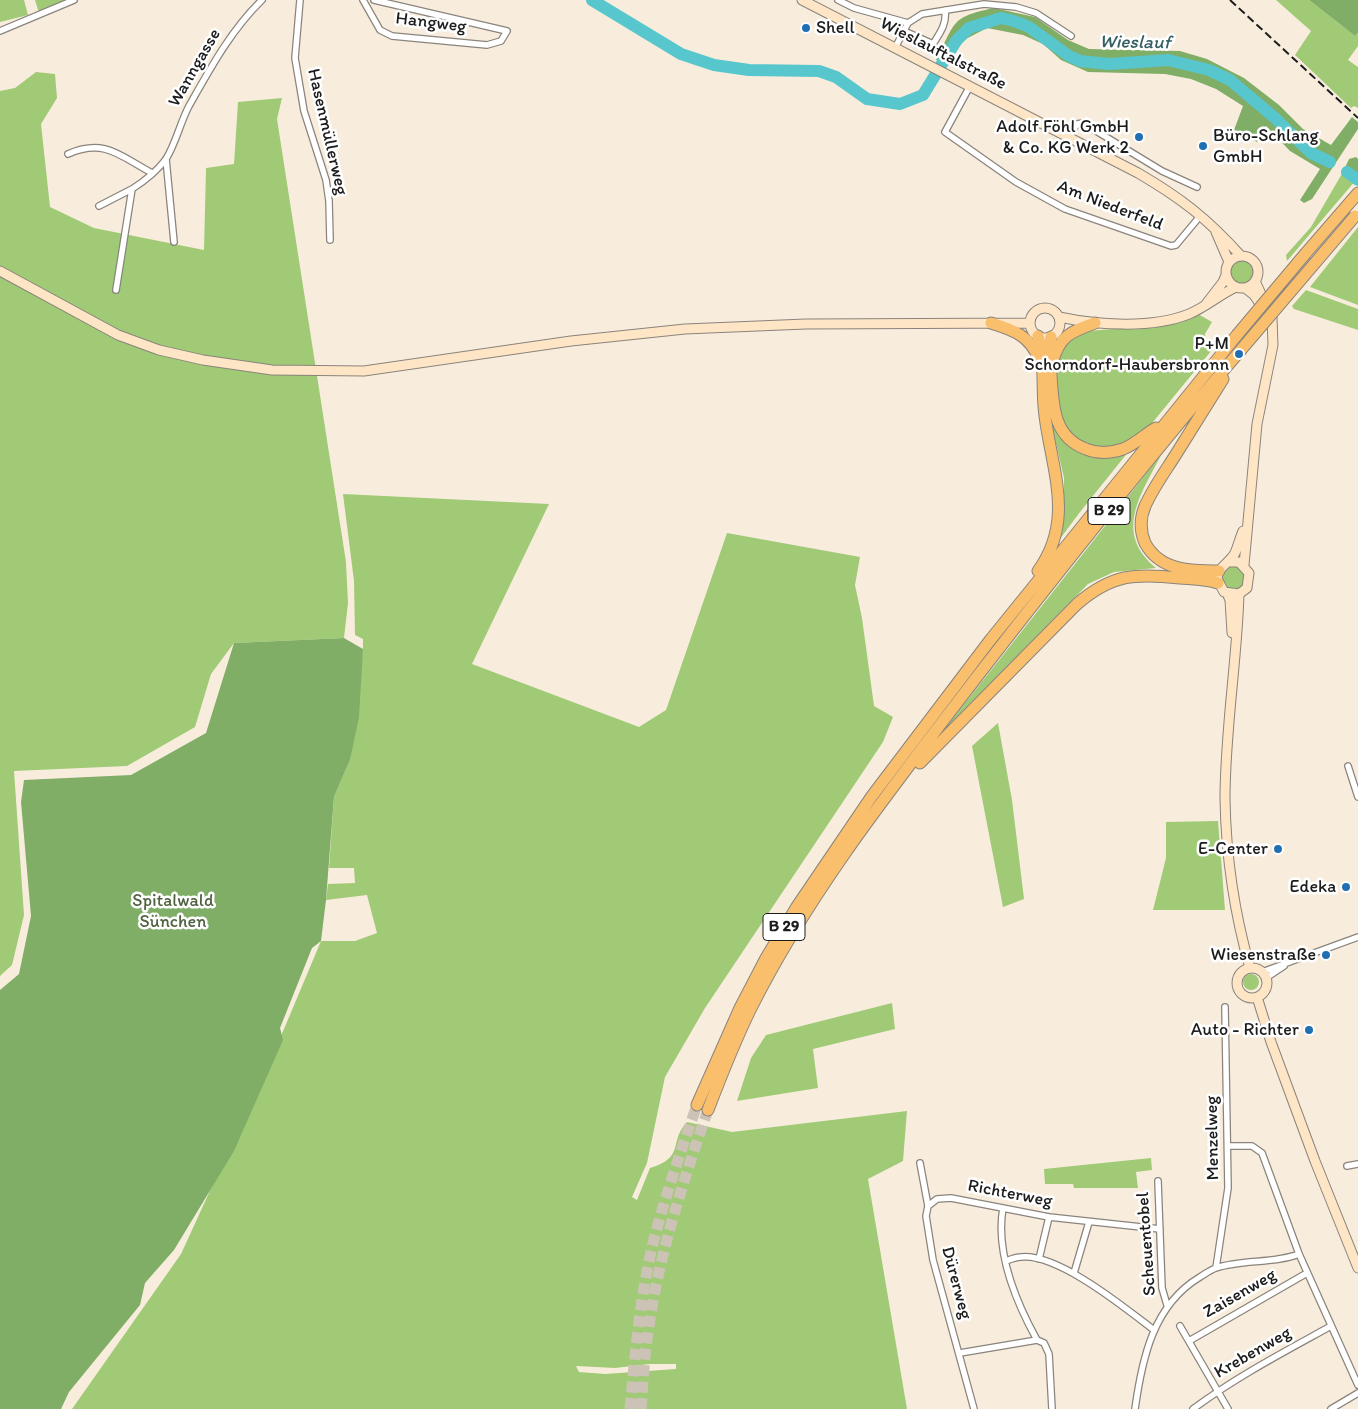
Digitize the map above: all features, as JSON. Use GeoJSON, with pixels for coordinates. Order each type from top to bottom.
{"type":"FeatureCollection","features":[{"type":"Feature","properties":{"kind":"highway","name":"B 29"},"geometry":{"type":"LineString","coordinates":[[1197,401],[1164,424],[1020,603],[872,796],[796,908],[740,1008],[703,1107],[750,1010],[794,933],[897,781],[1021,620],[1197,401],[1358,193]]}},
{"type":"Feature","properties":{"kind":"highway"},"geometry":{"type":"LineString","coordinates":[[1219,570],[1182,569],[1167,565],[1150,553],[1142,537],[1141,520],[1197,401],[1358,212]]}},
{"type":"Feature","properties":{"kind":"highway"},"geometry":{"type":"LineString","coordinates":[[991,323],[1015,330],[1029,340],[1047,373]]}},
{"type":"Feature","properties":{"kind":"highway"},"geometry":{"type":"LineString","coordinates":[[1047,373],[1055,353],[1063,340],[1075,331],[1095,323]]}},
{"type":"Feature","properties":{"kind":"highway"},"geometry":{"type":"LineString","coordinates":[[1020,603],[1026,588],[1042,565],[1058,521],[1060,495],[1045,417],[1049,350],[1055,333]]}},
{"type":"Feature","properties":{"kind":"highway"},"geometry":{"type":"LineString","coordinates":[[1038,336],[1058,426],[1064,435],[1080,447],[1098,452],[1122,449],[1164,424]]}},
{"type":"Feature","properties":{"kind":"highway"},"geometry":{"type":"LineString","coordinates":[[897,781],[910,773],[1077,604],[1102,585],[1128,576],[1140,575],[1218,583]]}},
{"type":"Feature","properties":{"kind":"main road","name":"Wieslauftalstraße"},"geometry":{"type":"LineString","coordinates":[[802,0],[1138,173],[1181,198],[1201,215],[1216,232],[1224,237],[1241,256],[1252,259],[1257,266],[1258,276],[1255,281]]}},
{"type":"Feature","properties":{"kind":"main road","name":"Wieslauftalstraße"},"geometry":{"type":"LineString","coordinates":[[1216,232],[1229,262]]}},
{"type":"Feature","properties":{"kind":"main road"},"geometry":{"type":"LineString","coordinates":[[1204,306],[1223,282],[1229,262],[1241,256]]}},
{"type":"Feature","properties":{"kind":"main road"},"geometry":{"type":"LineString","coordinates":[[0,271],[118,335],[159,350],[203,360],[272,370],[364,371],[571,341],[648,333],[806,324],[1030,323]]}},
{"type":"Feature","properties":{"kind":"main road"},"geometry":{"type":"LineString","coordinates":[[1226,275],[1230,284],[1245,288],[1254,295],[1262,306],[1272,328]]}},
{"type":"Feature","properties":{"kind":"main road"},"geometry":{"type":"LineString","coordinates":[[1245,288],[1255,281],[1272,318],[1273,344],[1257,424],[1246,524],[1244,565],[1249,573],[1249,583],[1239,594],[1225,797],[1229,873],[1247,969]]}},
{"type":"Feature","properties":{"kind":"main road"},"geometry":{"type":"LineString","coordinates":[[1079,322],[1055,333],[1038,336],[1032,330],[1030,323],[1032,314],[1044,307],[1053,310],[1059,317],[1079,322],[1164,320],[1189,314],[1236,287]]}},
{"type":"Feature","properties":{"kind":"main road"},"geometry":{"type":"LineString","coordinates":[[1055,333],[1059,317]]}},
{"type":"Feature","properties":{"kind":"main road"},"geometry":{"type":"LineString","coordinates":[[1235,648],[1230,600],[1227,593],[1218,583],[1219,570],[1229,562],[1246,524]]}},
{"type":"Feature","properties":{"kind":"main road"},"geometry":{"type":"LineString","coordinates":[[1229,562],[1244,565]]}},
{"type":"Feature","properties":{"kind":"main road"},"geometry":{"type":"LineString","coordinates":[[1227,593],[1239,594]]}},
{"type":"Feature","properties":{"kind":"main road"},"geometry":{"type":"LineString","coordinates":[[1247,969],[1264,975],[1264,991],[1254,997],[1243,995],[1237,987],[1237,978],[1247,969]]}},
{"type":"Feature","properties":{"kind":"main road"},"geometry":{"type":"LineString","coordinates":[[1254,997],[1348,1248],[1358,1268]]}},
{"type":"Feature","properties":{"kind":"street"},"geometry":{"type":"LineString","coordinates":[[0,31],[74,0]]}},
{"type":"Feature","properties":{"kind":"street","name":"Wanngasse"},"geometry":{"type":"LineString","coordinates":[[99,206],[132,189],[166,159],[184,116],[212,67],[245,17],[262,0]]}},
{"type":"Feature","properties":{"kind":"street","name":"Hasenmüllerweg"},"geometry":{"type":"LineString","coordinates":[[300,0],[295,58],[304,111],[326,180],[329,201],[330,240]]}},
{"type":"Feature","properties":{"kind":"street","name":"Hangweg"},"geometry":{"type":"LineString","coordinates":[[363,0],[380,30],[392,36],[486,45],[501,41],[507,31],[374,0]]}},
{"type":"Feature","properties":{"kind":"street"},"geometry":{"type":"LineString","coordinates":[[838,0],[854,8],[908,22]]}},
{"type":"Feature","properties":{"kind":"street"},"geometry":{"type":"LineString","coordinates":[[895,48],[908,22],[922,14],[984,4],[1016,6],[1036,14],[1071,36]]}},
{"type":"Feature","properties":{"kind":"street"},"geometry":{"type":"LineString","coordinates":[[904,31],[933,44],[943,28],[946,18],[945,10]]}},
{"type":"Feature","properties":{"kind":"street","name":"Am Niederfeld"},"geometry":{"type":"LineString","coordinates":[[970,86],[944,132],[1024,186],[1065,209],[1171,246],[1176,245],[1201,215]]}},
{"type":"Feature","properties":{"kind":"street"},"geometry":{"type":"LineString","coordinates":[[1069,137],[1077,124],[1083,123],[1162,171],[1197,187]]}},
{"type":"Feature","properties":{"kind":"street"},"geometry":{"type":"LineString","coordinates":[[68,154],[89,148],[112,149],[152,173]]}},
{"type":"Feature","properties":{"kind":"street","name":"Wanngasse"},"geometry":{"type":"LineString","coordinates":[[166,159],[174,242]]}},
{"type":"Feature","properties":{"kind":"street"},"geometry":{"type":"LineString","coordinates":[[116,290],[132,189]]}},
{"type":"Feature","properties":{"kind":"street"},"geometry":{"type":"LineString","coordinates":[[1348,766],[1358,797]]}},
{"type":"Feature","properties":{"kind":"street"},"geometry":{"type":"LineString","coordinates":[[1264,975],[1287,964],[1358,937]]}},
{"type":"Feature","properties":{"kind":"street","name":"Menzelweg"},"geometry":{"type":"LineString","coordinates":[[1216,1268],[1228,1188],[1229,1146],[1225,1007]]}},
{"type":"Feature","properties":{"kind":"street"},"geometry":{"type":"LineString","coordinates":[[1229,1146],[1252,1146],[1262,1153],[1299,1254],[1358,1385]]}},
{"type":"Feature","properties":{"kind":"street","name":"Dürerweg"},"geometry":{"type":"LineString","coordinates":[[920,1163],[928,1206],[926,1216],[933,1260],[974,1409]]}},
{"type":"Feature","properties":{"kind":"street"},"geometry":{"type":"LineString","coordinates":[[1347,1166],[1358,1164]]}},
{"type":"Feature","properties":{"kind":"street","name":"Scheuentobel"},"geometry":{"type":"LineString","coordinates":[[1158,1181],[1162,1288],[1167,1305]]}},
{"type":"Feature","properties":{"kind":"street","name":"Richterweg"},"geometry":{"type":"LineString","coordinates":[[928,1206],[938,1200],[952,1198],[1050,1217],[1160,1229]]}},
{"type":"Feature","properties":{"kind":"street"},"geometry":{"type":"LineString","coordinates":[[1003,1208],[1000,1228],[1006,1261],[1016,1298],[1037,1340]]}},
{"type":"Feature","properties":{"kind":"street"},"geometry":{"type":"LineString","coordinates":[[1040,1259],[1050,1217]]}},
{"type":"Feature","properties":{"kind":"street"},"geometry":{"type":"LineString","coordinates":[[1074,1273],[1089,1222]]}},
{"type":"Feature","properties":{"kind":"street"},"geometry":{"type":"LineString","coordinates":[[1135,1409],[1144,1358],[1154,1330],[1167,1305],[1190,1283],[1216,1268],[1299,1254]]}},
{"type":"Feature","properties":{"kind":"street"},"geometry":{"type":"LineString","coordinates":[[1006,1261],[1022,1257],[1040,1259],[1074,1273],[1154,1330]]}},
{"type":"Feature","properties":{"kind":"street","name":"Zaisenweg"},"geometry":{"type":"LineString","coordinates":[[1189,1341],[1307,1273]]}},
{"type":"Feature","properties":{"kind":"street"},"geometry":{"type":"LineString","coordinates":[[1180,1326],[1228,1409]]}},
{"type":"Feature","properties":{"kind":"street","name":"Krebenweg"},"geometry":{"type":"LineString","coordinates":[[1193,1409],[1218,1391],[1331,1326]]}},
{"type":"Feature","properties":{"kind":"street"},"geometry":{"type":"LineString","coordinates":[[960,1353],[1037,1340],[1044,1343],[1049,1354],[1052,1409]]}},
{"type":"Feature","properties":{"kind":"street"},"geometry":{"type":"LineString","coordinates":[[1331,1409],[1358,1393]]}},
{"type":"Feature","properties":{"kind":"green space"},"geometry":{"type":"Polygon","coordinates":[[[0,0],[24,0],[28,15],[0,22],[0,0]]]}},
{"type":"Feature","properties":{"kind":"green space"},"geometry":{"type":"Polygon","coordinates":[[[35,0],[70,0],[39,13],[35,0]]]}},
{"type":"Feature","properties":{"kind":"green space"},"geometry":{"type":"Polygon","coordinates":[[[1276,0],[1309,0],[1355,36],[1358,33],[1358,46],[1348,60],[1358,67],[1358,108],[1354,106],[1351,108],[1295,55],[1311,31],[1276,0]]]}},
{"type":"Feature","properties":{"kind":"green space"},"geometry":{"type":"Polygon","coordinates":[[[1309,0],[1358,0],[1358,33],[1355,36],[1309,0]]]}},
{"type":"Feature","properties":{"kind":"green space"},"geometry":{"type":"Polygon","coordinates":[[[994,8],[1035,17],[1068,40],[1089,49],[1180,51],[1207,59],[1244,78],[1279,105],[1303,129],[1331,145],[1352,117],[1358,122],[1358,129],[1312,199],[1304,203],[1300,200],[1320,169],[1290,151],[1266,126],[1257,142],[1234,130],[1243,106],[1216,89],[1191,79],[1165,74],[1088,72],[1061,60],[1043,44],[1023,35],[987,28],[964,40],[947,65],[936,60],[956,23],[969,15],[994,8]]]}},
{"type":"Feature","properties":{"kind":"green space"},"geometry":{"type":"Polygon","coordinates":[[[36,72],[55,74],[57,98],[41,124],[50,207],[94,228],[204,250],[206,168],[234,164],[238,102],[282,98],[277,119],[346,562],[348,603],[344,638],[234,643],[211,674],[195,727],[127,766],[14,771],[24,915],[12,965],[0,976],[0,91],[15,88],[36,72]]]}},
{"type":"Feature","properties":{"kind":"green space"},"geometry":{"type":"Polygon","coordinates":[[[1356,157],[1358,159],[1358,178],[1356,180],[1343,172],[1349,159],[1356,157]]]}},
{"type":"Feature","properties":{"kind":"green space"},"geometry":{"type":"Polygon","coordinates":[[[1343,172],[1356,180],[1287,261],[1286,255],[1311,227],[1343,172]]]}},
{"type":"Feature","properties":{"kind":"green space"},"geometry":{"type":"Polygon","coordinates":[[[1358,227],[1358,305],[1310,287],[1358,227]]]}},
{"type":"Feature","properties":{"kind":"green space"},"geometry":{"type":"Polygon","coordinates":[[[1242,260],[1251,263],[1254,272],[1251,281],[1242,284],[1233,281],[1230,272],[1233,263],[1242,260]]]}},
{"type":"Feature","properties":{"kind":"green space"},"geometry":{"type":"Polygon","coordinates":[[[1306,290],[1358,309],[1358,330],[1294,309],[1292,306],[1306,290]]]}},
{"type":"Feature","properties":{"kind":"green space"},"geometry":{"type":"Polygon","coordinates":[[[1198,314],[1212,322],[1205,334],[1206,344],[1212,350],[1148,428],[1132,440],[1123,444],[1106,447],[1088,444],[1073,437],[1066,431],[1059,410],[1056,388],[1062,344],[1086,331],[1159,326],[1178,322],[1198,314]]]}},
{"type":"Feature","properties":{"kind":"green space"},"geometry":{"type":"Polygon","coordinates":[[[1050,417],[1057,431],[1071,446],[1129,451],[1054,547],[1064,508],[1064,478],[1050,417]]]}},
{"type":"Feature","properties":{"kind":"green space"},"geometry":{"type":"Polygon","coordinates":[[[1161,455],[1139,499],[1133,527],[1136,541],[1143,554],[1156,568],[1114,572],[1088,584],[943,731],[1161,455]]]}},
{"type":"Feature","properties":{"kind":"green space"},"geometry":{"type":"Polygon","coordinates":[[[343,494],[549,504],[472,664],[639,727],[666,710],[727,533],[860,557],[855,585],[862,618],[874,706],[893,717],[883,742],[705,1008],[665,1077],[647,1163],[632,1197],[637,1200],[650,1168],[661,1164],[673,1154],[681,1129],[687,1122],[732,1132],[907,1111],[903,1161],[868,1179],[907,1409],[72,1409],[181,1254],[284,1029],[321,941],[355,941],[377,933],[367,895],[326,900],[328,884],[355,883],[354,868],[329,868],[334,797],[350,760],[363,649],[363,639],[355,635],[354,581],[343,494]],[[650,1364],[615,1368],[576,1366],[579,1372],[605,1374],[676,1369],[676,1364],[650,1364]]]}},
{"type":"Feature","properties":{"kind":"green space"},"geometry":{"type":"Polygon","coordinates":[[[1234,566],[1243,569],[1246,578],[1243,587],[1234,590],[1225,587],[1222,578],[1225,569],[1234,566]]]}},
{"type":"Feature","properties":{"kind":"green space","name":"Spitalwald Sünchen"},"geometry":{"type":"Polygon","coordinates":[[[344,638],[363,649],[359,717],[350,760],[334,797],[321,941],[312,948],[280,1028],[283,1040],[234,1151],[174,1250],[145,1283],[140,1305],[69,1392],[61,1409],[0,1409],[0,990],[19,974],[31,916],[21,802],[24,780],[131,775],[206,733],[234,643],[344,638]]]}},
{"type":"Feature","properties":{"kind":"green space"},"geometry":{"type":"Polygon","coordinates":[[[998,723],[1012,800],[1024,899],[1003,907],[972,746],[998,723]]]}},
{"type":"Feature","properties":{"kind":"green space"},"geometry":{"type":"Polygon","coordinates":[[[1218,821],[1225,910],[1153,910],[1166,858],[1166,822],[1218,821]]]}},
{"type":"Feature","properties":{"kind":"green space"},"geometry":{"type":"Polygon","coordinates":[[[1248,974],[1254,974],[1259,979],[1257,988],[1248,990],[1243,985],[1243,979],[1248,974]]]}},
{"type":"Feature","properties":{"kind":"green space"},"geometry":{"type":"Polygon","coordinates":[[[892,1003],[895,1029],[813,1049],[818,1088],[737,1101],[751,1058],[766,1035],[892,1003]]]}},
{"type":"Feature","properties":{"kind":"green space"},"geometry":{"type":"Polygon","coordinates":[[[1151,1158],[1152,1170],[1136,1172],[1138,1188],[1074,1188],[1073,1184],[1045,1184],[1044,1169],[1151,1158]]]}},
{"type":"Feature","properties":{"kind":"waterway","name":"Wieslauf"},"geometry":{"type":"LineString","coordinates":[[592,0],[681,54],[714,65],[749,70],[819,71],[836,77],[867,99],[900,104],[923,95],[956,41],[969,28],[1001,18],[1029,27],[1069,56],[1080,61],[1109,64],[1168,60],[1209,70],[1230,80],[1275,118],[1311,153],[1330,162]]}},
{"type":"Feature","properties":{"kind":"waterway","name":"Wieslauf"},"geometry":{"type":"LineString","coordinates":[[1347,172],[1358,180]]}},
{"type":"Feature","properties":{"kind":"tunnel"},"geometry":{"type":"LineString","coordinates":[[630,1409],[638,1326],[648,1263],[668,1191],[697,1105]]}},
{"type":"Feature","properties":{"kind":"tunnel"},"geometry":{"type":"LineString","coordinates":[[641,1409],[647,1342],[658,1276],[681,1192],[708,1110]]}},
{"type":"Feature","properties":{"kind":"railway"},"geometry":{"type":"LineString","coordinates":[[1230,0],[1358,118]]}},
{"type":"Feature","properties":{"kind":"place","name":"Shell"},"geometry":{"type":"Point","coordinates":[806,28]}},
{"type":"Feature","properties":{"kind":"place","name":"Adolf Föhl GmbH & Co. KG Werk 2"},"geometry":{"type":"Point","coordinates":[1139,137]}},
{"type":"Feature","properties":{"kind":"place","name":"Büro-Schlang GmbH"},"geometry":{"type":"Point","coordinates":[1203,146]}},
{"type":"Feature","properties":{"kind":"place","name":"P+M Schorndorf-Haubersbronn"},"geometry":{"type":"Point","coordinates":[1239,354]}},
{"type":"Feature","properties":{"kind":"place","name":"E-Center"},"geometry":{"type":"Point","coordinates":[1278,849]}},
{"type":"Feature","properties":{"kind":"place","name":"Edeka"},"geometry":{"type":"Point","coordinates":[1346,887]}},
{"type":"Feature","properties":{"kind":"place","name":"Wiesenstraße"},"geometry":{"type":"Point","coordinates":[1326,955]}},
{"type":"Feature","properties":{"kind":"place","name":"Auto - Richter"},"geometry":{"type":"Point","coordinates":[1309,1030]}}]}
